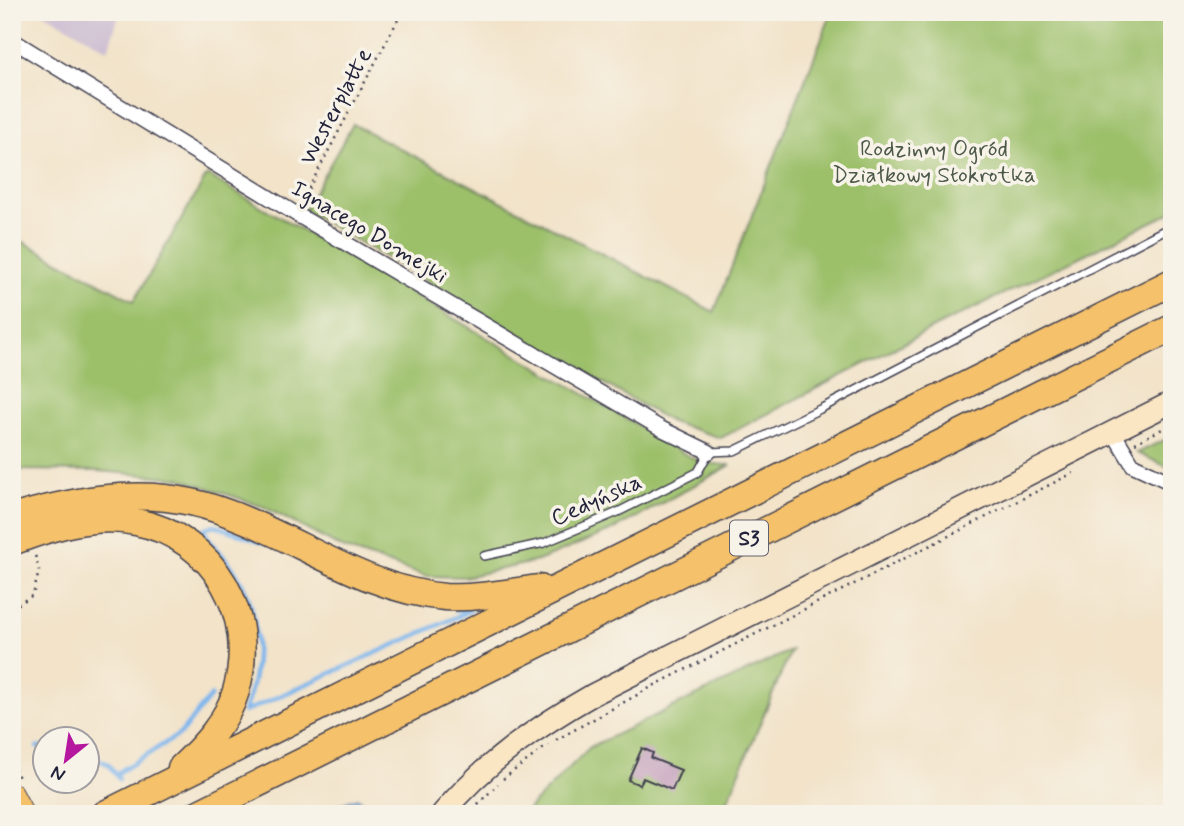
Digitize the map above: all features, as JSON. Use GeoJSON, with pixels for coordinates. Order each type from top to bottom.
{"type":"FeatureCollection","features":[{"type":"Feature","properties":{"kind":"highway","name":"S3"},"geometry":{"type":"LineString","coordinates":[[105,814],[1172,282]]}},
{"type":"Feature","properties":{"kind":"highway","name":"S3"},"geometry":{"type":"LineString","coordinates":[[197,814],[1172,327]]}},
{"type":"Feature","properties":{"kind":"highway"},"geometry":{"type":"LineString","coordinates":[[14,508],[131,496],[190,502],[231,514],[406,590],[469,597],[566,584]]}},
{"type":"Feature","properties":{"kind":"highway"},"geometry":{"type":"LineString","coordinates":[[22,545],[91,519],[137,522],[179,537],[198,550],[216,569],[239,616],[243,642],[236,691],[229,709],[205,746],[165,783]]}},
{"type":"Feature","properties":{"kind":"main road"},"geometry":{"type":"LineString","coordinates":[[442,814],[503,754],[560,713],[862,557],[1118,440],[1172,402]]}},
{"type":"Feature","properties":{"kind":"street","name":"Ignacego Domejki"},"geometry":{"type":"LineString","coordinates":[[12,40],[296,214],[662,429],[709,452]]}},
{"type":"Feature","properties":{"kind":"street"},"geometry":{"type":"LineString","coordinates":[[1118,440],[1133,465],[1172,483]]}},
{"type":"Feature","properties":{"kind":"lane"},"geometry":{"type":"LineString","coordinates":[[709,452],[734,450],[820,409],[1172,226]]}},
{"type":"Feature","properties":{"kind":"lane","name":"Cedyńska"},"geometry":{"type":"LineString","coordinates":[[484,556],[544,543],[618,512],[698,472],[709,452]]}},
{"type":"Feature","properties":{"kind":"path","name":"Westerplatte"},"geometry":{"type":"LineString","coordinates":[[296,214],[402,12]]}},
{"type":"Feature","properties":{"kind":"path"},"geometry":{"type":"LineString","coordinates":[[1118,440],[1172,425]]}},
{"type":"Feature","properties":{"kind":"path"},"geometry":{"type":"LineString","coordinates":[[468,814],[526,761],[589,719],[1076,472]]}},
{"type":"Feature","properties":{"kind":"path"},"geometry":{"type":"LineString","coordinates":[[12,487],[14,508]]}},
{"type":"Feature","properties":{"kind":"path"},"geometry":{"type":"LineString","coordinates":[[12,608],[33,595],[37,584],[39,571],[22,545]]}},
{"type":"Feature","properties":{"kind":"path"},"geometry":{"type":"LineString","coordinates":[[12,762],[17,797]]}},
{"type":"Feature","properties":{"kind":"shaded area"},"geometry":{"type":"Polygon","coordinates":[[[42,12],[120,12],[108,50],[42,12]]]}},
{"type":"Feature","properties":{"kind":"green space","name":"Rodzinny Ogród Działkowy Stokrotka"},"geometry":{"type":"Polygon","coordinates":[[[832,12],[1172,12],[1172,212],[937,326],[721,438],[671,422],[304,210],[353,124],[714,312],[832,12]]]}},
{"type":"Feature","properties":{"kind":"green space"},"geometry":{"type":"Polygon","coordinates":[[[207,175],[679,451],[703,462],[731,465],[615,529],[538,561],[465,577],[425,576],[342,548],[264,507],[180,478],[98,471],[19,470],[12,466],[12,236],[134,301],[207,175]]]}},
{"type":"Feature","properties":{"kind":"green space"},"geometry":{"type":"Polygon","coordinates":[[[1172,436],[1172,469],[1137,453],[1172,436]]]}},
{"type":"Feature","properties":{"kind":"green space"},"geometry":{"type":"Polygon","coordinates":[[[791,650],[722,814],[523,814],[590,747],[791,650]]]}},
{"type":"Feature","properties":{"kind":"water"},"geometry":{"type":"Polygon","coordinates":[[[357,798],[365,803],[366,814],[314,814],[357,798]]]}},
{"type":"Feature","properties":{"kind":"building"},"geometry":{"type":"Polygon","coordinates":[[[642,748],[653,753],[651,758],[681,770],[672,790],[643,778],[640,785],[628,780],[642,748]]]}},
{"type":"Feature","properties":{"kind":"waterway"},"geometry":{"type":"LineString","coordinates":[[244,711],[250,694],[256,657],[254,619],[243,584],[203,529],[214,525],[264,543]]}},
{"type":"Feature","properties":{"kind":"waterway"},"geometry":{"type":"LineString","coordinates":[[244,712],[470,611],[456,610]]}},
{"type":"Feature","properties":{"kind":"waterway"},"geometry":{"type":"LineString","coordinates":[[116,774],[180,734],[211,696]]}},
{"type":"Feature","properties":{"kind":"waterway"},"geometry":{"type":"LineString","coordinates":[[102,761],[108,764],[119,779]]}}]}
